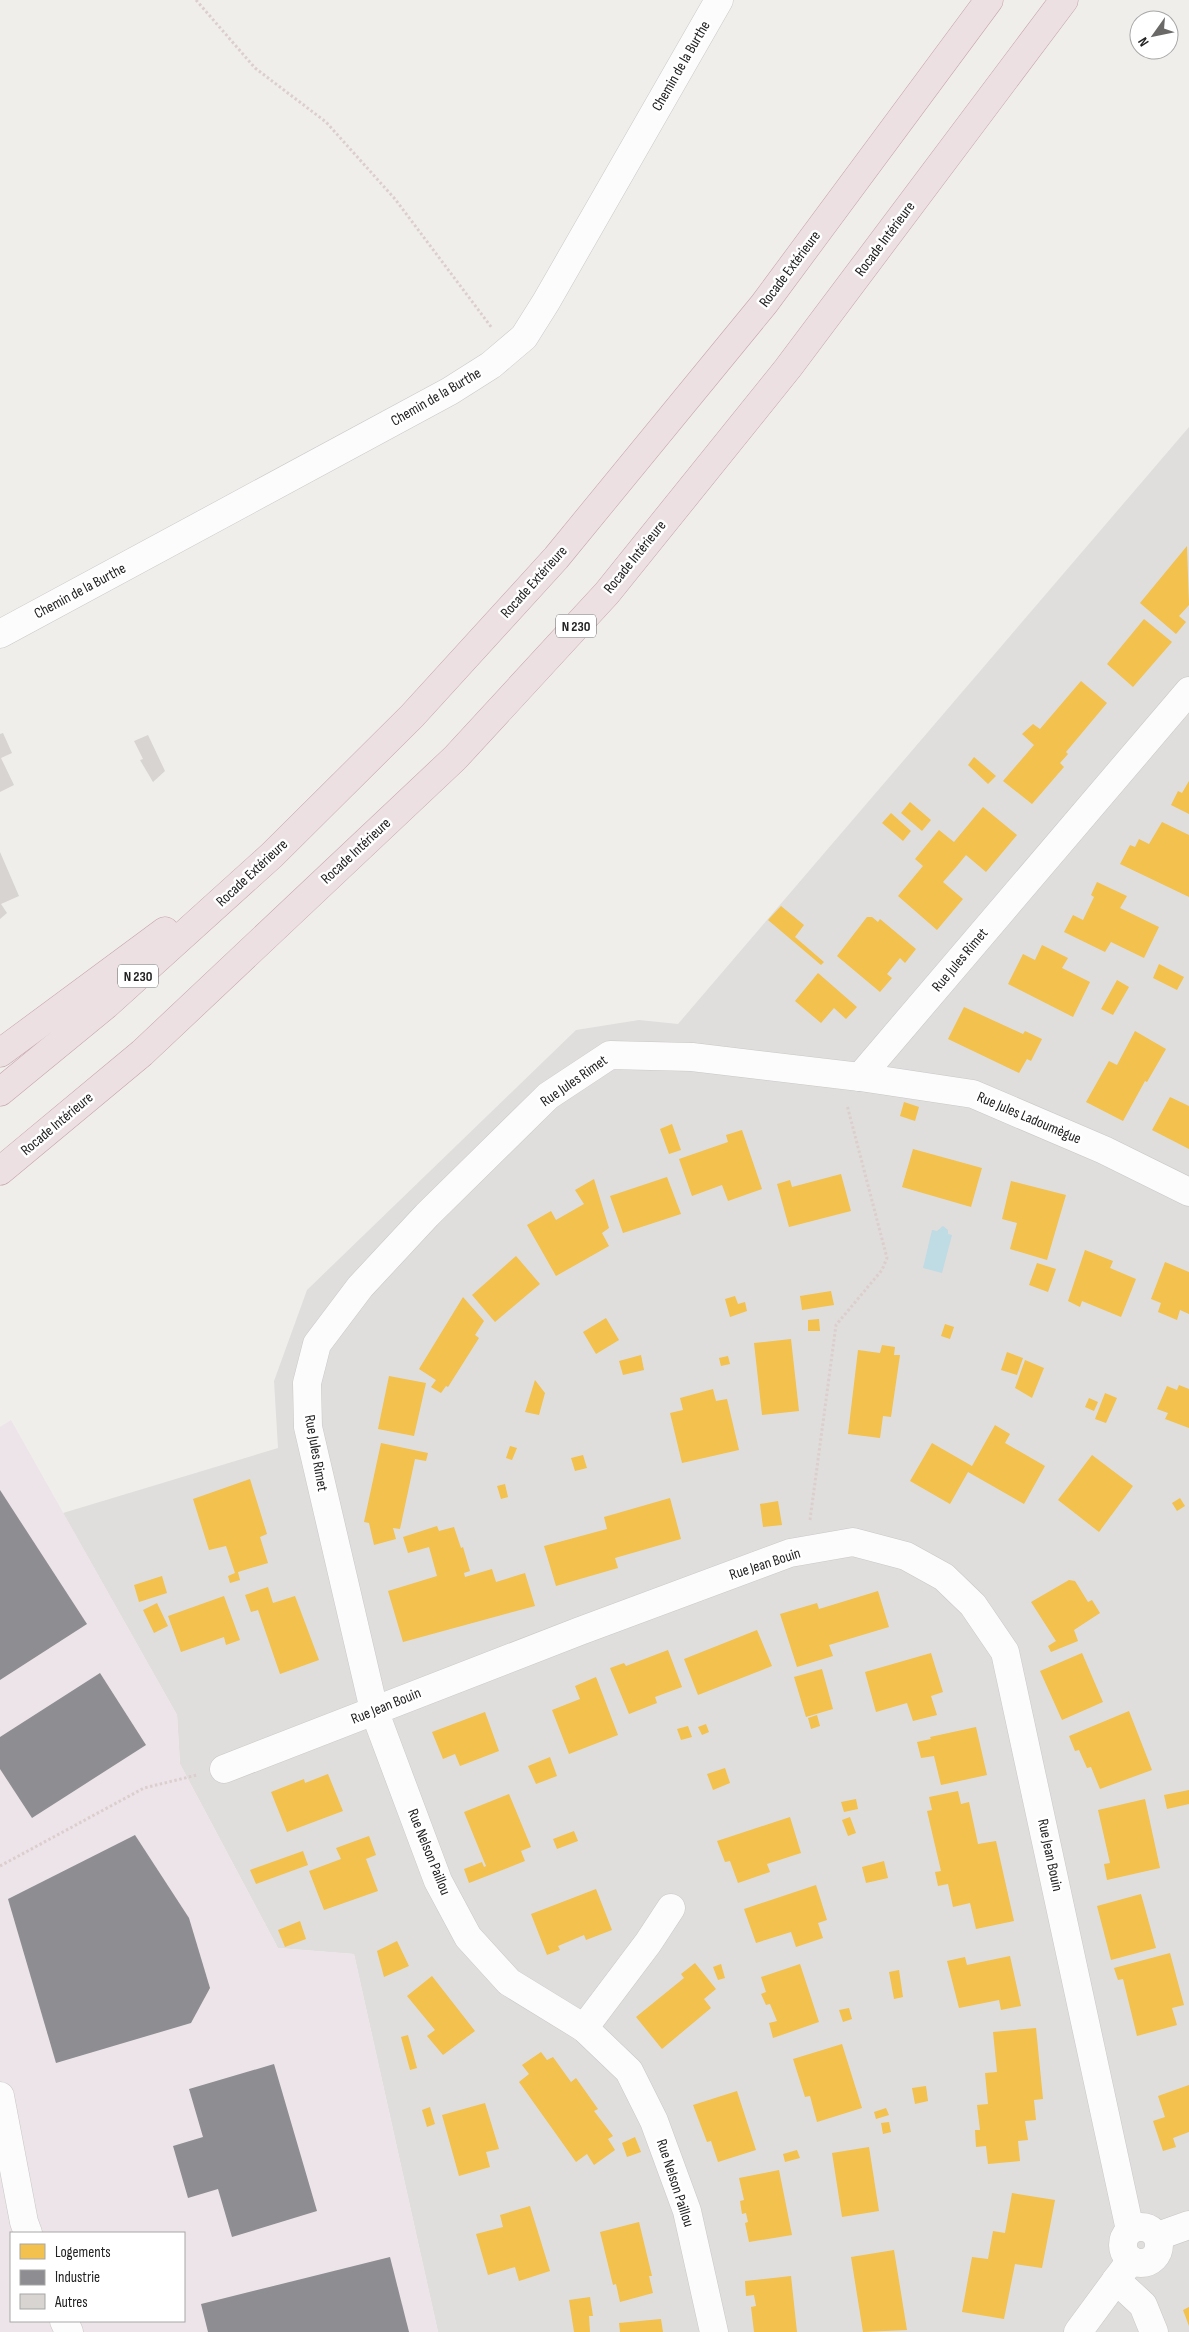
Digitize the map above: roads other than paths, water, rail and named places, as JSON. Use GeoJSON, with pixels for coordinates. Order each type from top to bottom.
{"type":"FeatureCollection","features":[{"type":"Feature","properties":{"kind":"highway","name":"Rocade Extérieure"},"geometry":{"type":"LineString","coordinates":[[0,1092],[106,1005],[272,856],[412,716],[556,558],[764,304],[989,0]]}},
{"type":"Feature","properties":{"kind":"highway","name":"Rocade Intérieure"},"geometry":{"type":"LineString","coordinates":[[0,1171],[142,1053],[455,758],[606,593],[788,368],[1064,0]]}},
{"type":"Feature","properties":{"kind":"highway"},"geometry":{"type":"LineString","coordinates":[[0,1052],[100,977],[272,856]]}},
{"type":"Feature","properties":{"kind":"street","name":"Chemin de la Burthe"},"geometry":{"type":"LineString","coordinates":[[0,634],[450,391],[491,365],[507,351],[524,336],[546,302],[719,0]]}},
{"type":"Feature","properties":{"kind":"street","name":"Rue Jules Rimet"},"geometry":{"type":"LineString","coordinates":[[374,1710],[308,1427],[307,1383],[317,1344],[360,1287],[427,1215],[548,1096],[610,1055],[692,1057],[850,1076],[1189,691]]}},
{"type":"Feature","properties":{"kind":"street","name":"Rue Jules Ladoumègue"},"geometry":{"type":"LineString","coordinates":[[850,1076],[973,1094],[1104,1150],[1189,1192]]}},
{"type":"Feature","properties":{"kind":"street","name":"Rue Jean Bouin"},"geometry":{"type":"LineString","coordinates":[[224,1769],[302,1740],[374,1710],[790,1553],[854,1542],[906,1556],[944,1577],[973,1605],[1004,1652],[1130,2230]]}},
{"type":"Feature","properties":{"kind":"street","name":"Rue Nelson Paillou"},"geometry":{"type":"LineString","coordinates":[[374,1710],[438,1881],[468,1936],[509,1982],[584,2028],[629,2071],[654,2121],[686,2211],[714,2332]]}},
{"type":"Feature","properties":{"kind":"street"},"geometry":{"type":"LineString","coordinates":[[584,2028],[648,1943],[670,1908]]}},
{"type":"Feature","properties":{"kind":"street"},"geometry":{"type":"LineString","coordinates":[[0,2096],[24,2222],[28,2232]]}},
{"type":"Feature","properties":{"kind":"street"},"geometry":{"type":"LineString","coordinates":[[1158,2236],[1189,2225]]}},
{"type":"Feature","properties":{"kind":"street"},"geometry":{"type":"LineString","coordinates":[[1078,2332],[1123,2270],[1124,2237],[1130,2230],[1144,2226],[1150,2228],[1158,2236],[1160,2247],[1156,2256],[1146,2262],[1123,2270]]}},
{"type":"Feature","properties":{"kind":"street"},"geometry":{"type":"LineString","coordinates":[[1123,2270],[1143,2305],[1154,2332]]}},
{"type":"Feature","properties":{"kind":"water"},"geometry":{"type":"Polygon","coordinates":[[[943,1226],[948,1230],[948,1234],[952,1235],[942,1273],[923,1268],[932,1230],[937,1231],[943,1226]]]}}]}
